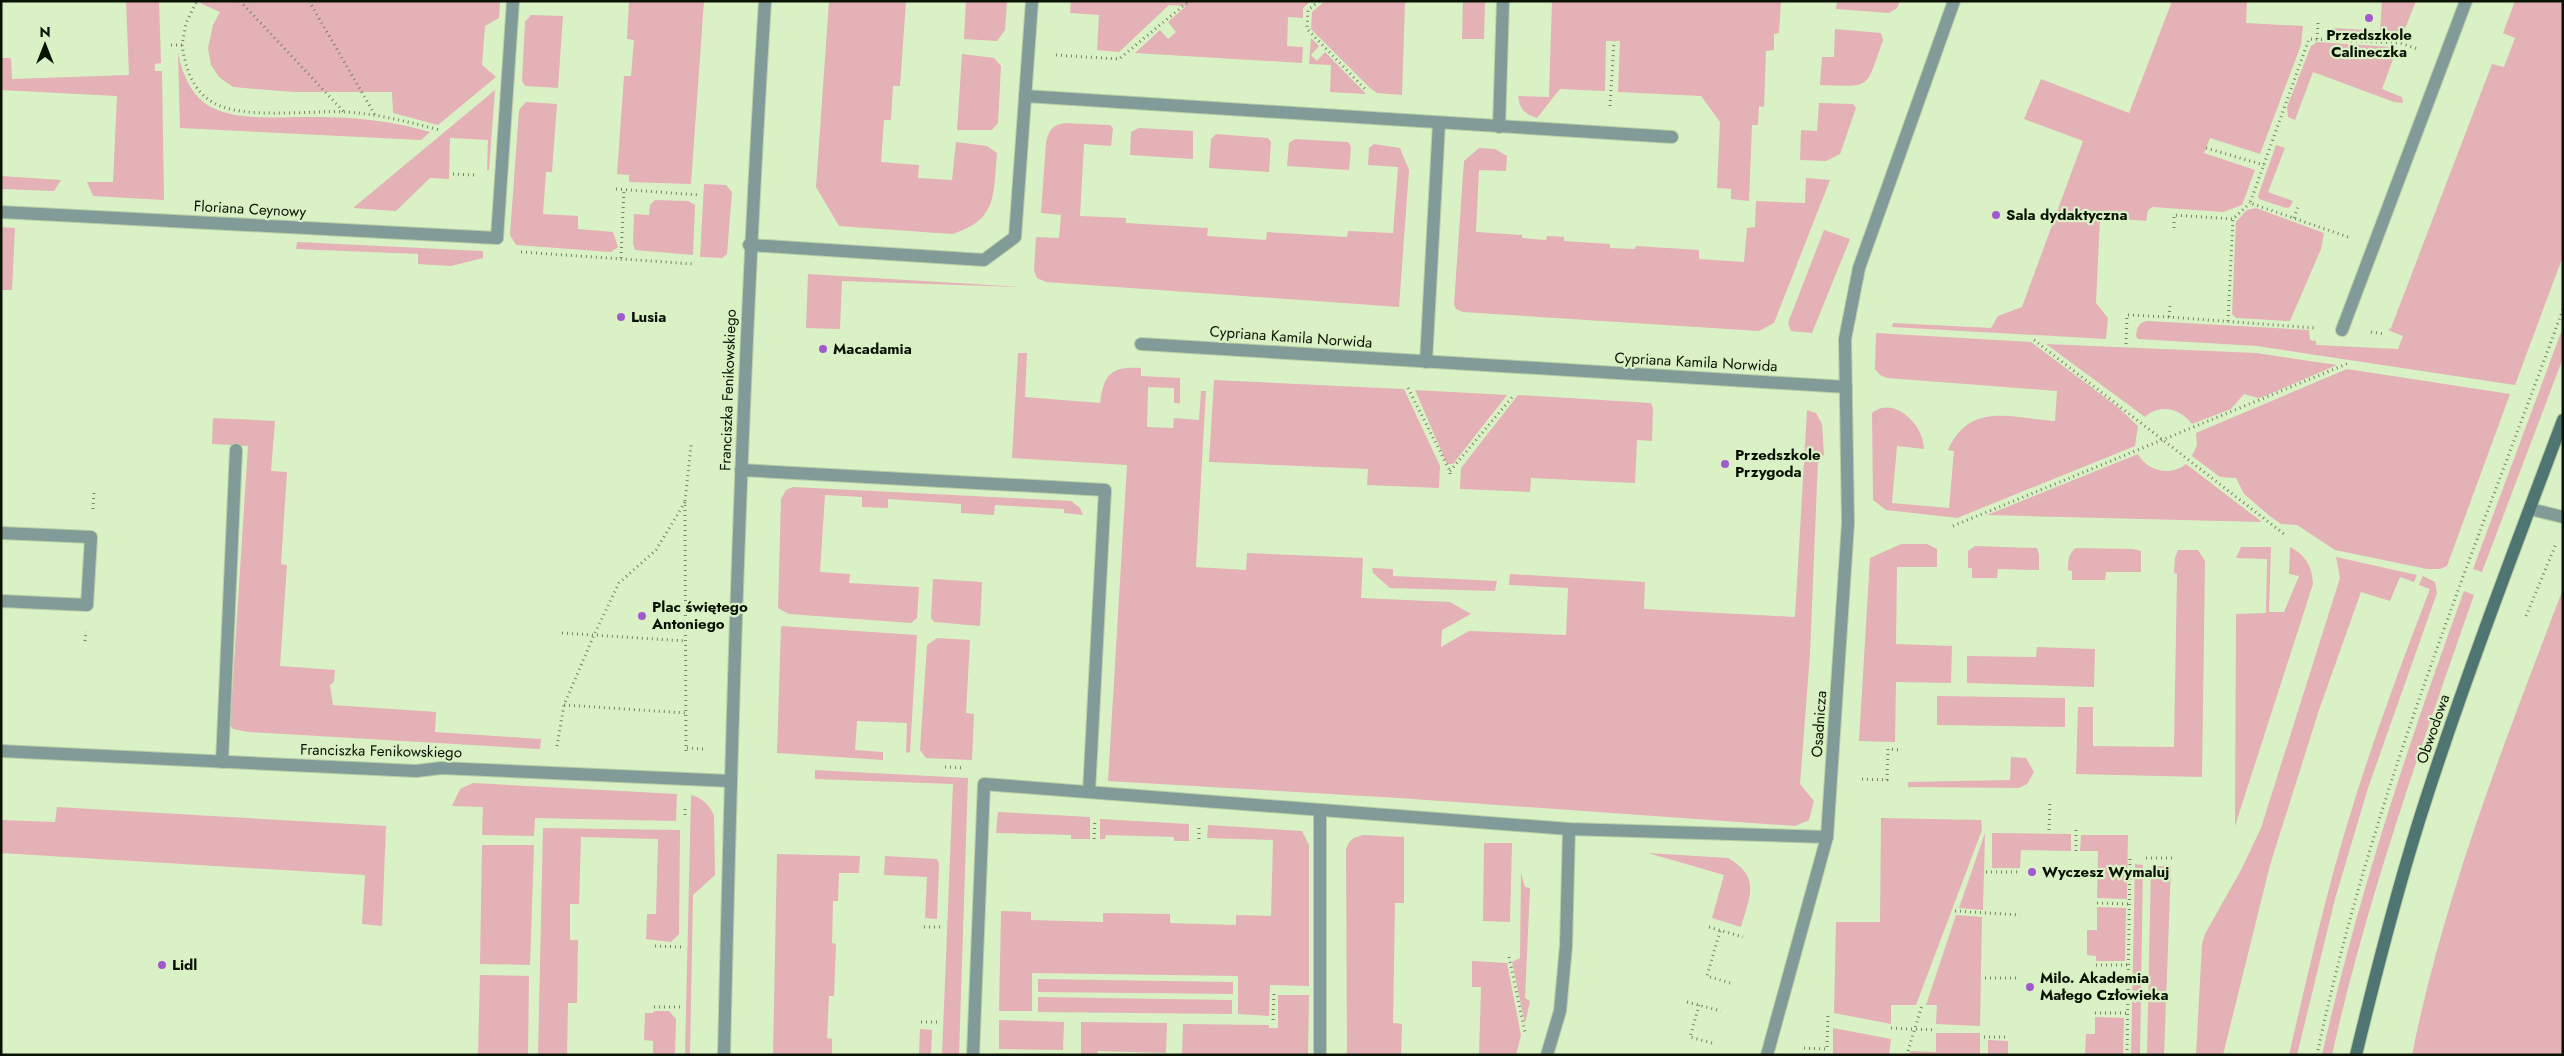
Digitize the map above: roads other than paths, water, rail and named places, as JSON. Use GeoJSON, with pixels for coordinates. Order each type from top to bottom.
{"type":"FeatureCollection","features":[{"type":"Feature","properties":{"kind":"main road","name":"Obwodowa"},"geometry":{"type":"LineString","coordinates":[[2356,1055],[2381,954],[2426,798],[2461,694],[2563,420]]}},
{"type":"Feature","properties":{"kind":"street","name":"Floriana Ceynowy"},"geometry":{"type":"LineString","coordinates":[[1,212],[497,238],[513,1]]}},
{"type":"Feature","properties":{"kind":"street","name":"Franciszka Fenikowskiego"},"geometry":{"type":"LineString","coordinates":[[724,1055],[749,245],[765,1]]}},
{"type":"Feature","properties":{"kind":"street"},"geometry":{"type":"LineString","coordinates":[[749,245],[984,260],[1015,237],[1032,1]]}},
{"type":"Feature","properties":{"kind":"street"},"geometry":{"type":"LineString","coordinates":[[1500,126],[1502,1]]}},
{"type":"Feature","properties":{"kind":"street"},"geometry":{"type":"LineString","coordinates":[[1846,387],[1845,339],[1859,268],[1954,1]]}},
{"type":"Feature","properties":{"kind":"street"},"geometry":{"type":"LineString","coordinates":[[2342,330],[2466,1]]}},
{"type":"Feature","properties":{"kind":"street"},"geometry":{"type":"LineString","coordinates":[[1025,96],[1672,137]]}},
{"type":"Feature","properties":{"kind":"street"},"geometry":{"type":"LineString","coordinates":[[1426,362],[1439,123]]}},
{"type":"Feature","properties":{"kind":"street","name":"Cypriana Kamila Norwida"},"geometry":{"type":"LineString","coordinates":[[1141,344],[1846,387]]}},
{"type":"Feature","properties":{"kind":"street","name":"Osadnicza"},"geometry":{"type":"LineString","coordinates":[[1767,1055],[1827,837],[1848,523],[1846,387]]}},
{"type":"Feature","properties":{"kind":"street"},"geometry":{"type":"LineString","coordinates":[[222,762],[236,450]]}},
{"type":"Feature","properties":{"kind":"street"},"geometry":{"type":"LineString","coordinates":[[741,470],[1105,490],[1089,792]]}},
{"type":"Feature","properties":{"kind":"street"},"geometry":{"type":"LineString","coordinates":[[2530,509],[2563,517]]}},
{"type":"Feature","properties":{"kind":"street"},"geometry":{"type":"LineString","coordinates":[[1,533],[91,537],[87,605],[1,601]]}},
{"type":"Feature","properties":{"kind":"street","name":"Franciszka Fenikowskiego"},"geometry":{"type":"LineString","coordinates":[[1,751],[416,771],[441,768],[731,781]]}},
{"type":"Feature","properties":{"kind":"street"},"geometry":{"type":"LineString","coordinates":[[973,1055],[984,784],[1569,829],[1827,837]]}},
{"type":"Feature","properties":{"kind":"street"},"geometry":{"type":"LineString","coordinates":[[1320,811],[1320,1055]]}},
{"type":"Feature","properties":{"kind":"street"},"geometry":{"type":"LineString","coordinates":[[1547,1055],[1560,1010],[1566,946],[1569,829]]}},
{"type":"Feature","properties":{"kind":"place","name":"Przedszkole Calineczka"},"geometry":{"type":"Point","coordinates":[2369,18]}},
{"type":"Feature","properties":{"kind":"place","name":"Sala dydaktyczna"},"geometry":{"type":"Point","coordinates":[1996,215]}},
{"type":"Feature","properties":{"kind":"place","name":"Lusia"},"geometry":{"type":"Point","coordinates":[621,317]}},
{"type":"Feature","properties":{"kind":"place","name":"Macadamia"},"geometry":{"type":"Point","coordinates":[823,349]}},
{"type":"Feature","properties":{"kind":"place","name":"Przedszkole Przygoda"},"geometry":{"type":"Point","coordinates":[1725,464]}},
{"type":"Feature","properties":{"kind":"place","name":"Plac świętego Antoniego"},"geometry":{"type":"Point","coordinates":[642,616]}},
{"type":"Feature","properties":{"kind":"place","name":"Wyczesz Wymaluj"},"geometry":{"type":"Point","coordinates":[2032,872]}},
{"type":"Feature","properties":{"kind":"place","name":"Lidl"},"geometry":{"type":"Point","coordinates":[162,965]}},
{"type":"Feature","properties":{"kind":"place","name":"Milo. Akademia Małego Człowieka"},"geometry":{"type":"Point","coordinates":[2030,987]}}]}
